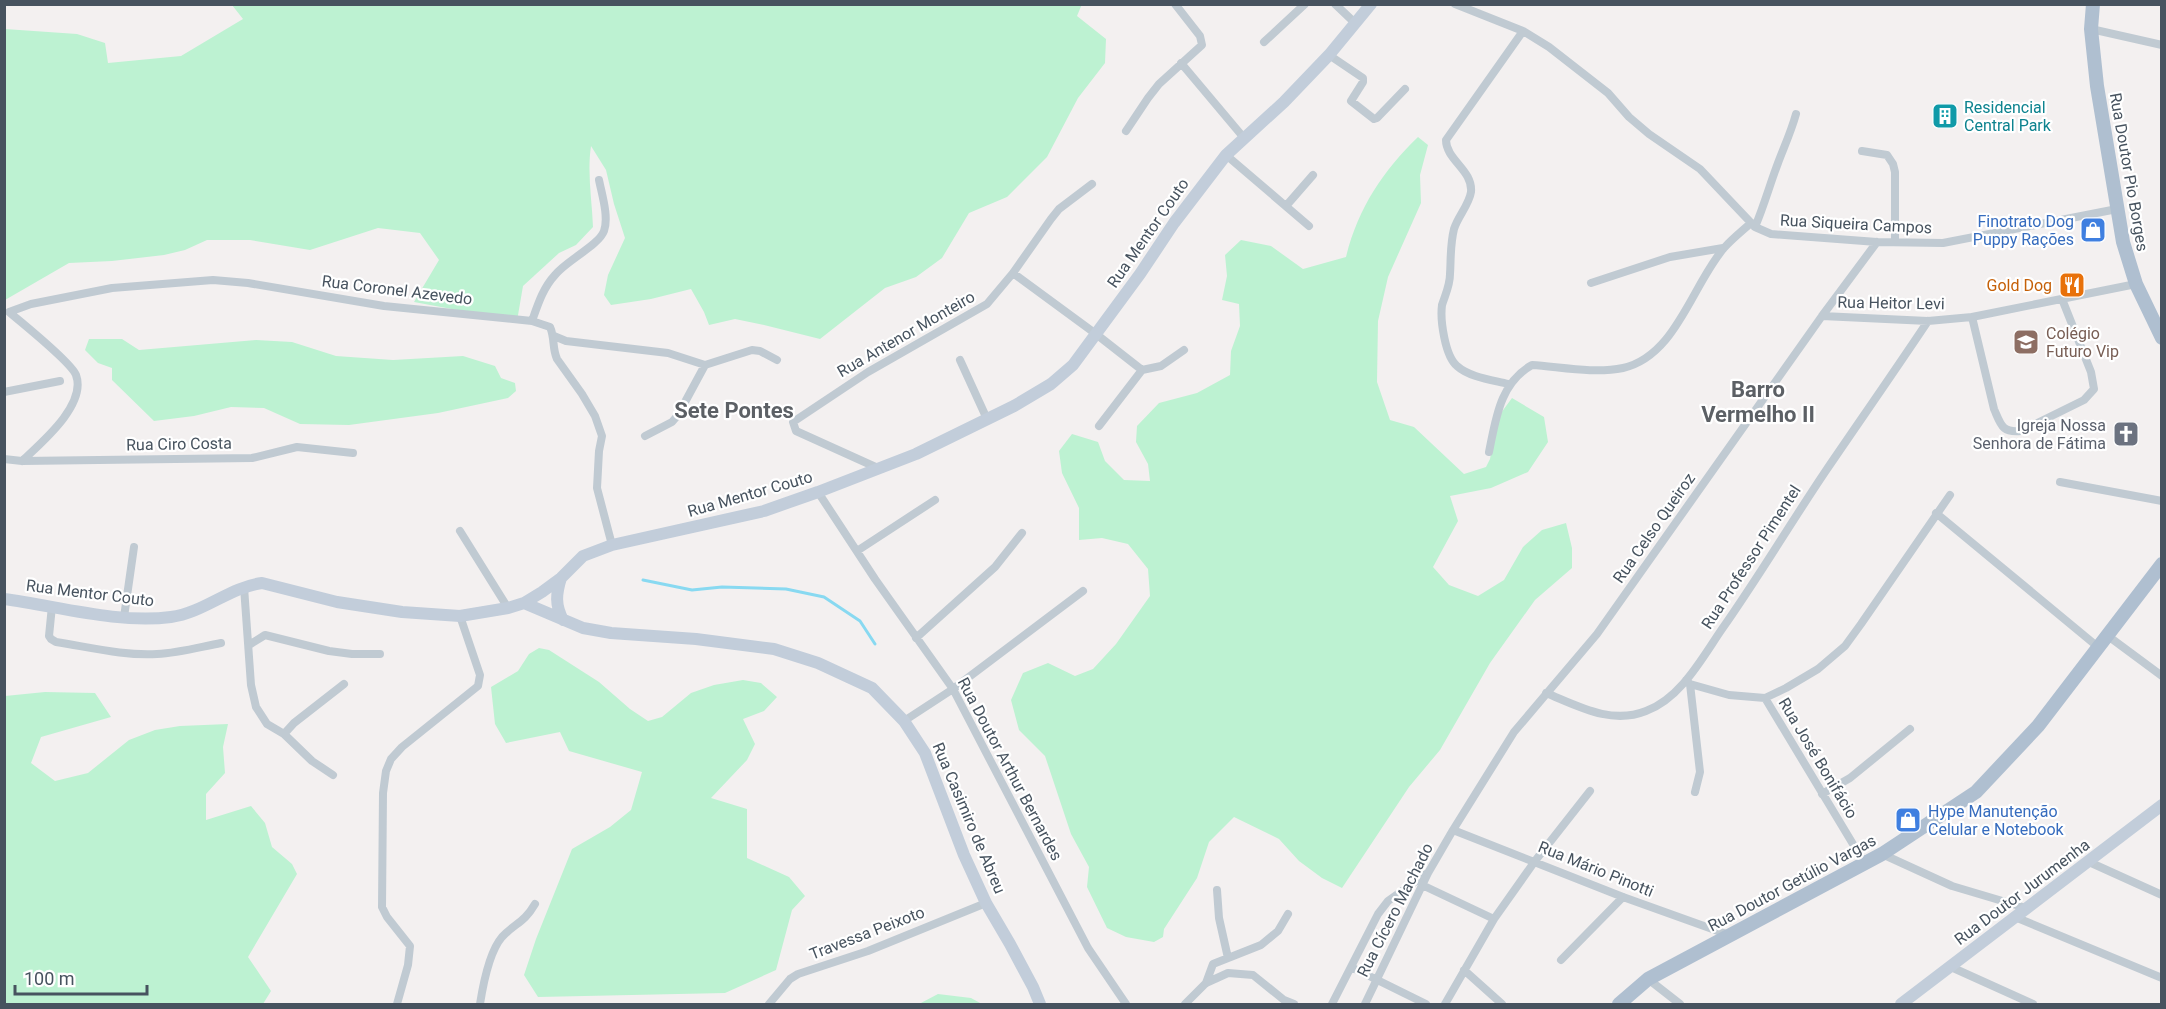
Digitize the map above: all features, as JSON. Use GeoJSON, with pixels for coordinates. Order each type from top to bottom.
{"type":"FeatureCollection","features":[{"type":"Feature","properties":{"kind":"main road","name":"Rua Doutor Pio Borges"},"geometry":{"type":"LineString","coordinates":[[2093,4],[2091,29],[2097,86],[2122,242],[2136,284],[2162,338]]}},
{"type":"Feature","properties":{"kind":"main road","name":"Rua Doutor Getúlio Vargas"},"geometry":{"type":"LineString","coordinates":[[1619,1005],[1648,979],[1864,864],[1976,792],[2038,726],[2162,564]]}},
{"type":"Feature","properties":{"kind":"street"},"geometry":{"type":"LineString","coordinates":[[1264,42],[1305,4]]}},
{"type":"Feature","properties":{"kind":"street"},"geometry":{"type":"LineString","coordinates":[[1335,4],[1355,23]]}},
{"type":"Feature","properties":{"kind":"street","name":"Rua Mentor Couto"},"geometry":{"type":"LineString","coordinates":[[4,599],[124,617],[173,617],[209,604],[244,587],[262,583],[337,602],[402,612],[460,616],[524,603],[561,578],[583,556],[612,545],[764,511],[881,469],[1030,398],[1052,384],[1073,365],[1174,223],[1226,155],[1278,108],[1329,55],[1371,4]]}},
{"type":"Feature","properties":{"kind":"street"},"geometry":{"type":"LineString","coordinates":[[1455,4],[1523,31],[1549,46],[1608,93],[1629,117],[1649,134],[1700,169],[1753,225]]}},
{"type":"Feature","properties":{"kind":"street"},"geometry":{"type":"LineString","coordinates":[[1125,131],[1148,98],[1181,63],[1199,48],[1203,41],[1176,5]]}},
{"type":"Feature","properties":{"kind":"street"},"geometry":{"type":"LineString","coordinates":[[2091,29],[2162,45]]}},
{"type":"Feature","properties":{"kind":"street"},"geometry":{"type":"LineString","coordinates":[[1508,384],[1466,372],[1452,360],[1447,349],[1442,306],[1448,290],[1452,239],[1455,226],[1469,199],[1471,190],[1467,175],[1448,149],[1446,140],[1523,31]]}},
{"type":"Feature","properties":{"kind":"street"},"geometry":{"type":"LineString","coordinates":[[1329,55],[1363,78],[1363,82],[1351,101],[1374,118],[1377,118],[1405,89]]}},
{"type":"Feature","properties":{"kind":"street"},"geometry":{"type":"LineString","coordinates":[[1181,63],[1244,138]]}},
{"type":"Feature","properties":{"kind":"street"},"geometry":{"type":"LineString","coordinates":[[1489,452],[1496,418],[1508,384],[1532,365],[1604,370],[1622,368],[1641,362],[1653,354],[1669,334],[1723,248],[1753,225],[1765,204],[1796,114]]}},
{"type":"Feature","properties":{"kind":"street"},"geometry":{"type":"LineString","coordinates":[[1862,151],[1887,155],[1893,164],[1895,242]]}},
{"type":"Feature","properties":{"kind":"street"},"geometry":{"type":"LineString","coordinates":[[1226,155],[1309,226]]}},
{"type":"Feature","properties":{"kind":"street"},"geometry":{"type":"LineString","coordinates":[[1286,206],[1313,175]]}},
{"type":"Feature","properties":{"kind":"street"},"geometry":{"type":"LineString","coordinates":[[532,321],[544,290],[555,275],[602,235],[605,221],[599,180]]}},
{"type":"Feature","properties":{"kind":"street","name":"Rua Antenor Monteiro"},"geometry":{"type":"LineString","coordinates":[[881,469],[796,431],[793,422],[867,372],[987,304],[1013,273],[1059,209],[1092,184]]}},
{"type":"Feature","properties":{"kind":"street","name":"Rua Siqueira Campos"},"geometry":{"type":"LineString","coordinates":[[1753,225],[1771,234],[1877,243],[1943,243],[2117,209]]}},
{"type":"Feature","properties":{"kind":"street","name":"Rua Celso Queiroz"},"geometry":{"type":"LineString","coordinates":[[1453,830],[1514,732],[1597,634],[1822,316],[1877,243]]}},
{"type":"Feature","properties":{"kind":"street"},"geometry":{"type":"LineString","coordinates":[[1591,283],[1670,257],[1723,248]]}},
{"type":"Feature","properties":{"kind":"street"},"geometry":{"type":"LineString","coordinates":[[1013,273],[1142,370]]}},
{"type":"Feature","properties":{"kind":"street","name":"Rua Coronel Azevedo"},"geometry":{"type":"LineString","coordinates":[[7,313],[31,304],[112,288],[213,280],[248,283],[384,306],[532,321],[550,327],[554,336]]}},
{"type":"Feature","properties":{"kind":"street","name":"Rua Heitor Levi"},"geometry":{"type":"LineString","coordinates":[[1822,316],[1928,321],[1972,316],[2136,284]]}},
{"type":"Feature","properties":{"kind":"street"},"geometry":{"type":"LineString","coordinates":[[1972,316],[1994,410],[2005,429],[2011,432],[2021,431],[2084,400],[2094,389],[2091,372],[2062,299]]}},
{"type":"Feature","properties":{"kind":"street","name":"Rua Coronel Azevedo"},"geometry":{"type":"LineString","coordinates":[[7,313],[66,361],[76,376],[75,400],[48,435],[22,461]]}},
{"type":"Feature","properties":{"kind":"street","name":"Rua Professor Pimentel"},"geometry":{"type":"LineString","coordinates":[[1546,693],[1594,712],[1611,717],[1627,717],[1657,706],[1688,682],[1824,473],[1928,321]]}},
{"type":"Feature","properties":{"kind":"street"},"geometry":{"type":"LineString","coordinates":[[612,545],[597,488],[602,436],[595,416],[554,353],[554,336],[566,341],[668,353],[705,365],[752,350],[760,351],[777,360]]}},
{"type":"Feature","properties":{"kind":"street"},"geometry":{"type":"LineString","coordinates":[[1099,426],[1142,370],[1161,366],[1184,350]]}},
{"type":"Feature","properties":{"kind":"street"},"geometry":{"type":"LineString","coordinates":[[960,360],[987,419]]}},
{"type":"Feature","properties":{"kind":"street"},"geometry":{"type":"LineString","coordinates":[[645,436],[672,422],[678,415],[705,365]]}},
{"type":"Feature","properties":{"kind":"street"},"geometry":{"type":"LineString","coordinates":[[4,392],[60,381]]}},
{"type":"Feature","properties":{"kind":"street","name":"Rua Ciro Costa"},"geometry":{"type":"LineString","coordinates":[[4,459],[22,461],[252,458],[297,447],[353,453]]}},
{"type":"Feature","properties":{"kind":"street"},"geometry":{"type":"LineString","coordinates":[[2060,482],[2162,501]]}},
{"type":"Feature","properties":{"kind":"street","name":"Rua Doutor Arthur Bernardes"},"geometry":{"type":"LineString","coordinates":[[818,492],[953,689],[1088,948],[1126,1005]]}},
{"type":"Feature","properties":{"kind":"street"},"geometry":{"type":"LineString","coordinates":[[1695,792],[1700,772],[1688,682],[1729,695],[1765,698],[1818,669],[1845,646],[1950,495]]}},
{"type":"Feature","properties":{"kind":"street"},"geometry":{"type":"LineString","coordinates":[[857,551],[935,500]]}},
{"type":"Feature","properties":{"kind":"street"},"geometry":{"type":"LineString","coordinates":[[1936,513],[2098,647]]}},
{"type":"Feature","properties":{"kind":"street"},"geometry":{"type":"LineString","coordinates":[[460,531],[508,608]]}},
{"type":"Feature","properties":{"kind":"street"},"geometry":{"type":"LineString","coordinates":[[916,638],[994,567],[1022,533]]}},
{"type":"Feature","properties":{"kind":"street"},"geometry":{"type":"LineString","coordinates":[[124,617],[134,547]]}},
{"type":"Feature","properties":{"kind":"street"},"geometry":{"type":"LineString","coordinates":[[561,578],[556,601],[563,620]]}},
{"type":"Feature","properties":{"kind":"street"},"geometry":{"type":"LineString","coordinates":[[244,587],[251,685],[256,707],[267,724],[284,734],[312,761],[333,775]]}},
{"type":"Feature","properties":{"kind":"street"},"geometry":{"type":"LineString","coordinates":[[904,721],[953,689],[1083,591]]}},
{"type":"Feature","properties":{"kind":"street","name":"Rua Casimiro de Abreu"},"geometry":{"type":"LineString","coordinates":[[524,603],[583,628],[610,633],[696,639],[774,649],[818,663],[872,688],[904,721],[927,756],[964,855],[986,903],[1034,987],[1041,1005]]}},
{"type":"Feature","properties":{"kind":"street"},"geometry":{"type":"LineString","coordinates":[[52,606],[49,636],[56,642],[117,652],[148,654],[176,652],[221,643]]}},
{"type":"Feature","properties":{"kind":"street"},"geometry":{"type":"LineString","coordinates":[[397,1005],[408,965],[410,946],[382,907],[383,793],[386,771],[391,759],[402,747],[478,686],[480,675],[460,616]]}},
{"type":"Feature","properties":{"kind":"street"},"geometry":{"type":"LineString","coordinates":[[249,645],[265,635],[329,651],[380,654]]}},
{"type":"Feature","properties":{"kind":"street"},"geometry":{"type":"LineString","coordinates":[[2108,636],[2162,676]]}},
{"type":"Feature","properties":{"kind":"street"},"geometry":{"type":"LineString","coordinates":[[284,734],[294,723],[344,684]]}},
{"type":"Feature","properties":{"kind":"street","name":"Rua José Bonifácio"},"geometry":{"type":"LineString","coordinates":[[1765,698],[1864,864]]}},
{"type":"Feature","properties":{"kind":"street"},"geometry":{"type":"LineString","coordinates":[[1822,794],[1850,778],[1910,729]]}},
{"type":"Feature","properties":{"kind":"street"},"geometry":{"type":"LineString","coordinates":[[1445,1005],[1494,919],[1535,861],[1590,791]]}},
{"type":"Feature","properties":{"kind":"street","name":"Rua Doutor Jurumenha"},"geometry":{"type":"LineString","coordinates":[[1908,1003],[2026,908],[2156,816],[2162,805]]}},
{"type":"Feature","properties":{"kind":"street","name":"Rua Mário Pinotti"},"geometry":{"type":"LineString","coordinates":[[1453,830],[1623,897],[1729,935]]}},
{"type":"Feature","properties":{"kind":"street","name":"Rua Cícero Machado"},"geometry":{"type":"LineString","coordinates":[[1365,1005],[1428,873],[1453,830]]}},
{"type":"Feature","properties":{"kind":"street"},"geometry":{"type":"LineString","coordinates":[[1881,854],[1952,886],[2026,908]]}},
{"type":"Feature","properties":{"kind":"street"},"geometry":{"type":"LineString","coordinates":[[2089,862],[2162,895]]}},
{"type":"Feature","properties":{"kind":"street"},"geometry":{"type":"LineString","coordinates":[[1332,1005],[1378,914],[1388,901],[1428,873]]}},
{"type":"Feature","properties":{"kind":"street"},"geometry":{"type":"LineString","coordinates":[[1422,885],[1494,919]]}},
{"type":"Feature","properties":{"kind":"street"},"geometry":{"type":"LineString","coordinates":[[1217,890],[1219,918],[1228,958]]}},
{"type":"Feature","properties":{"kind":"street"},"geometry":{"type":"LineString","coordinates":[[1561,960],[1623,897]]}},
{"type":"Feature","properties":{"kind":"street","name":"Travessa Peixoto"},"geometry":{"type":"LineString","coordinates":[[770,1005],[784,986],[798,974],[868,951],[986,903]]}},
{"type":"Feature","properties":{"kind":"street"},"geometry":{"type":"LineString","coordinates":[[480,1005],[484,982],[497,945],[501,938],[523,921],[535,904]]}},
{"type":"Feature","properties":{"kind":"street"},"geometry":{"type":"LineString","coordinates":[[1206,983],[1213,964],[1262,945],[1278,931],[1288,914]]}},
{"type":"Feature","properties":{"kind":"street"},"geometry":{"type":"LineString","coordinates":[[2015,917],[2162,978]]}},
{"type":"Feature","properties":{"kind":"street"},"geometry":{"type":"LineString","coordinates":[[1351,967],[1426,1005]]}},
{"type":"Feature","properties":{"kind":"street"},"geometry":{"type":"LineString","coordinates":[[1951,967],[2033,1005]]}},
{"type":"Feature","properties":{"kind":"street"},"geometry":{"type":"LineString","coordinates":[[1464,970],[1502,1005]]}},
{"type":"Feature","properties":{"kind":"street"},"geometry":{"type":"LineString","coordinates":[[1185,1005],[1206,983],[1228,973],[1253,975],[1284,1000],[1294,1005]]}},
{"type":"Feature","properties":{"kind":"street"},"geometry":{"type":"LineString","coordinates":[[1648,979],[1680,1005]]}},
{"type":"Feature","properties":{"kind":"green space"},"geometry":{"type":"Polygon","coordinates":[[[1082,4],[1077,16],[1106,39],[1105,63],[1078,98],[1047,157],[1007,197],[969,213],[942,258],[916,277],[885,288],[820,339],[735,319],[709,325],[691,289],[651,299],[611,305],[604,295],[608,275],[625,238],[606,170],[591,146],[593,227],[576,245],[559,253],[523,286],[517,321],[414,302],[439,260],[420,233],[378,228],[310,250],[250,240],[207,240],[185,250],[164,255],[69,263],[5,300],[5,29],[77,34],[105,43],[108,63],[181,56],[243,19],[232,5],[1082,4]]]}},
{"type":"Feature","properties":{"kind":"green space"},"geometry":{"type":"Polygon","coordinates":[[[1418,137],[1428,145],[1420,175],[1421,203],[1388,277],[1378,321],[1377,382],[1390,420],[1414,427],[1464,474],[1486,467],[1490,459],[1498,417],[1512,398],[1544,417],[1548,442],[1528,472],[1491,488],[1450,496],[1458,521],[1433,567],[1449,585],[1478,596],[1504,580],[1523,547],[1542,530],[1566,523],[1572,548],[1572,568],[1535,600],[1490,663],[1440,750],[1409,787],[1342,888],[1322,878],[1299,861],[1279,839],[1234,817],[1209,842],[1197,878],[1164,929],[1163,937],[1154,942],[1126,937],[1107,928],[1087,887],[1089,867],[1071,834],[1045,756],[1019,730],[1011,700],[1023,673],[1048,663],[1075,676],[1093,669],[1116,644],[1150,596],[1148,569],[1128,544],[1102,538],[1079,540],[1079,508],[1062,473],[1059,451],[1072,434],[1098,442],[1105,461],[1124,480],[1150,481],[1148,464],[1136,442],[1137,426],[1159,403],[1197,393],[1230,375],[1231,351],[1240,326],[1239,304],[1222,300],[1227,276],[1225,255],[1241,240],[1271,246],[1303,269],[1346,257],[1357,222],[1373,191],[1418,137]]]}},
{"type":"Feature","properties":{"kind":"green space"},"geometry":{"type":"Polygon","coordinates":[[[89,339],[122,339],[139,350],[256,340],[292,342],[336,356],[393,360],[463,356],[495,366],[501,378],[515,383],[516,391],[508,398],[438,413],[349,425],[300,424],[264,408],[231,407],[194,416],[154,421],[112,380],[112,368],[98,363],[85,350],[89,339]]]}},
{"type":"Feature","properties":{"kind":"green space"},"geometry":{"type":"Polygon","coordinates":[[[539,648],[549,650],[599,682],[630,709],[648,721],[662,717],[691,693],[714,685],[743,680],[761,683],[777,697],[764,711],[743,719],[755,744],[747,760],[711,798],[747,809],[747,858],[789,877],[805,896],[792,910],[776,970],[725,993],[538,997],[524,975],[572,849],[610,827],[631,810],[642,772],[569,751],[560,732],[506,743],[495,724],[491,687],[518,671],[529,654],[539,648]]]}},
{"type":"Feature","properties":{"kind":"green space"},"geometry":{"type":"Polygon","coordinates":[[[45,692],[95,693],[111,717],[41,737],[31,763],[55,781],[88,773],[129,740],[155,730],[180,726],[228,724],[223,747],[225,773],[206,794],[206,820],[251,806],[265,823],[272,847],[292,864],[297,874],[248,957],[271,991],[263,1004],[5,1004],[5,696],[45,692]]]}},
{"type":"Feature","properties":{"kind":"green space"},"geometry":{"type":"Polygon","coordinates":[[[938,994],[971,998],[982,1004],[919,1004],[938,994]]]}},
{"type":"Feature","properties":{"kind":"waterway"},"geometry":{"type":"LineString","coordinates":[[643,580],[692,590],[722,587],[786,589],[824,597],[860,621],[875,644]]}},
{"type":"Feature","properties":{"kind":"place","name":"Residencial Central Park"},"geometry":{"type":"Point","coordinates":[1945,116]}},
{"type":"Feature","properties":{"kind":"place","name":"Finotrato Dog Puppy Rações"},"geometry":{"type":"Point","coordinates":[2093,230]}},
{"type":"Feature","properties":{"kind":"place","name":"Gold Dog"},"geometry":{"type":"Point","coordinates":[2072,285]}},
{"type":"Feature","properties":{"kind":"place","name":"Colégio Futuro Vip"},"geometry":{"type":"Point","coordinates":[2026,342]}},
{"type":"Feature","properties":{"kind":"place","name":"Igreja Nossa Senhora de Fátima"},"geometry":{"type":"Point","coordinates":[2126,434]}},
{"type":"Feature","properties":{"kind":"place","name":"Hype Manutenção Celular e Notebook"},"geometry":{"type":"Point","coordinates":[1908,820]}},
{"type":"Feature","properties":{"kind":"district","name":"Barro Vermelho II"},"geometry":{"type":"Point","coordinates":[1758,402]}},
{"type":"Feature","properties":{"kind":"district","name":"Sete Pontes"},"geometry":{"type":"Point","coordinates":[734,410]}}]}
